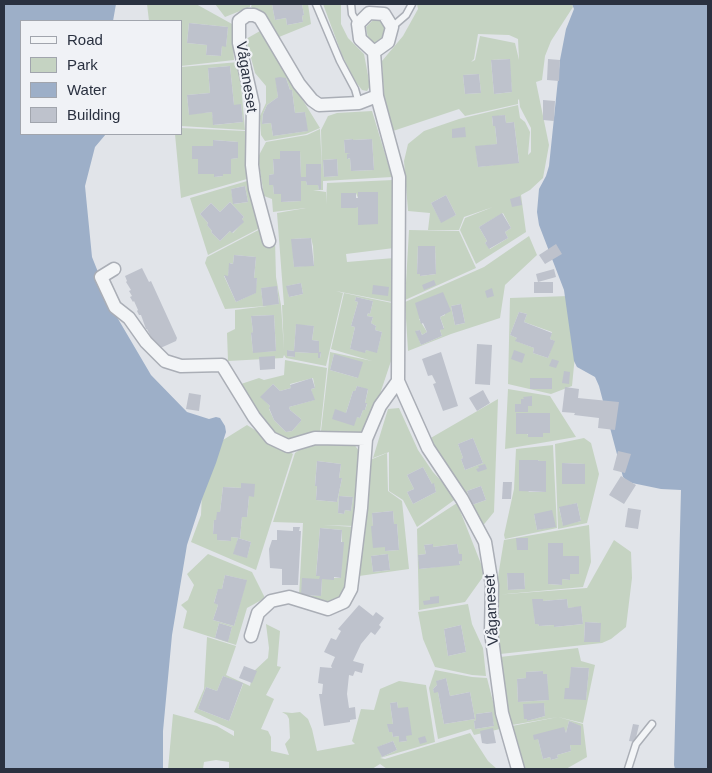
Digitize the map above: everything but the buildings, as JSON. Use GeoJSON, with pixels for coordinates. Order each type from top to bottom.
{"type":"FeatureCollection","features":[{"type":"Feature","properties":{"kind":"street"},"geometry":{"type":"LineString","coordinates":[[369,13],[384,14],[392,27],[388,42],[374,52],[360,39],[358,24],[369,13]]}},
{"type":"Feature","properties":{"kind":"street","name":"Våganeset"},"geometry":{"type":"LineString","coordinates":[[269,241],[255,189],[252,165],[253,105],[239,42],[239,21],[247,15],[254,15],[260,18],[299,84],[312,100],[319,105],[359,104],[377,96]]}},
{"type":"Feature","properties":{"kind":"street","name":"Våganeset"},"geometry":{"type":"LineString","coordinates":[[374,52],[377,96],[399,177],[398,381],[428,448],[462,499],[486,542],[492,585],[491,632],[502,713],[518,769]]}},
{"type":"Feature","properties":{"kind":"street"},"geometry":{"type":"LineString","coordinates":[[114,269],[101,277],[115,307],[129,318],[146,342],[165,361],[180,366],[222,365],[254,417],[271,438],[288,446],[315,438],[366,439]]}},
{"type":"Feature","properties":{"kind":"street"},"geometry":{"type":"LineString","coordinates":[[251,636],[258,613],[271,601],[289,597],[328,609],[344,602],[351,589],[366,439],[380,406],[398,381]]}},
{"type":"Feature","properties":{"kind":"lane"},"geometry":{"type":"LineString","coordinates":[[316,4],[359,104]]}},
{"type":"Feature","properties":{"kind":"lane"},"geometry":{"type":"LineString","coordinates":[[350,4],[352,14],[358,24]]}},
{"type":"Feature","properties":{"kind":"lane"},"geometry":{"type":"LineString","coordinates":[[392,27],[406,16],[412,4]]}},
{"type":"Feature","properties":{"kind":"lane"},"geometry":{"type":"LineString","coordinates":[[628,769],[636,744],[652,724]]}},
{"type":"Feature","properties":{"kind":"green space"},"geometry":{"type":"Polygon","coordinates":[[[147,4],[196,4],[232,24],[234,60],[182,66],[182,20],[149,20],[147,4]],[[189,23],[187,43],[207,45],[206,55],[221,56],[222,46],[226,46],[228,27],[189,23]]]}},
{"type":"Feature","properties":{"kind":"green space"},"geometry":{"type":"Polygon","coordinates":[[[215,4],[250,4],[250,7],[225,17],[215,4]]]}},
{"type":"Feature","properties":{"kind":"green space"},"geometry":{"type":"Polygon","coordinates":[[[252,4],[272,4],[275,20],[286,18],[287,25],[303,22],[302,4],[308,4],[311,24],[279,37],[263,14],[251,7],[252,4]]]}},
{"type":"Feature","properties":{"kind":"green space"},"geometry":{"type":"Polygon","coordinates":[[[323,4],[341,4],[341,24],[348,38],[364,54],[370,86],[367,91],[362,90],[355,81],[342,55],[323,4]]]}},
{"type":"Feature","properties":{"kind":"green space"},"geometry":{"type":"Polygon","coordinates":[[[417,4],[572,4],[573,7],[551,41],[545,56],[542,80],[536,82],[549,145],[543,178],[530,190],[521,195],[526,232],[476,264],[460,230],[465,218],[493,207],[464,217],[459,230],[428,230],[430,213],[408,211],[404,161],[408,144],[424,131],[459,119],[518,105],[520,118],[525,122],[530,132],[528,155],[531,152],[531,128],[520,107],[519,99],[518,104],[465,116],[459,109],[393,131],[384,98],[382,61],[403,36],[418,9],[417,4]],[[478,34],[474,59],[471,62],[475,60],[480,36],[515,43],[519,60],[518,39],[509,35],[478,34]],[[509,59],[491,60],[494,94],[512,92],[509,59]],[[479,74],[463,75],[465,94],[481,93],[479,74]],[[505,115],[492,117],[497,144],[476,147],[478,167],[519,162],[514,122],[506,123],[505,115]],[[446,195],[431,203],[441,222],[456,215],[446,195]],[[503,213],[479,227],[487,241],[485,243],[490,249],[508,238],[505,232],[511,228],[503,213]]]}},
{"type":"Feature","properties":{"kind":"green space"},"geometry":{"type":"Polygon","coordinates":[[[375,18],[380,18],[386,29],[385,37],[375,45],[368,39],[366,27],[375,18]]]}},
{"type":"Feature","properties":{"kind":"green space"},"geometry":{"type":"Polygon","coordinates":[[[260,31],[320,128],[306,134],[265,141],[261,135],[260,116],[266,103],[266,86],[255,73],[246,39],[260,31]],[[276,78],[278,97],[267,105],[263,114],[262,124],[271,123],[273,136],[307,131],[305,112],[295,113],[292,90],[290,90],[286,78],[276,78]]]}},
{"type":"Feature","properties":{"kind":"green space"},"geometry":{"type":"Polygon","coordinates":[[[239,62],[245,130],[182,126],[182,67],[239,62]],[[230,66],[208,68],[210,93],[187,95],[189,114],[212,112],[214,125],[243,122],[241,105],[234,105],[230,66]]]}},
{"type":"Feature","properties":{"kind":"green space"},"geometry":{"type":"Polygon","coordinates":[[[372,111],[392,177],[323,181],[323,190],[313,190],[326,192],[326,204],[327,183],[393,180],[394,248],[346,254],[347,262],[394,258],[392,302],[336,291],[343,293],[326,366],[286,358],[284,355],[283,358],[228,361],[227,333],[235,329],[235,310],[267,306],[225,309],[205,263],[207,257],[268,225],[275,241],[276,277],[281,305],[284,350],[282,305],[284,305],[277,213],[306,208],[273,212],[272,199],[264,196],[258,157],[266,142],[307,135],[320,129],[322,170],[321,130],[328,116],[337,113],[372,111]],[[372,139],[344,140],[345,153],[350,153],[348,159],[350,158],[351,171],[374,170],[372,139]],[[280,151],[280,159],[273,160],[274,174],[269,175],[269,185],[273,185],[274,194],[281,194],[282,202],[301,201],[301,181],[306,181],[307,185],[318,185],[319,189],[321,189],[321,164],[306,164],[306,177],[301,177],[300,151],[280,151]],[[337,159],[323,160],[324,177],[338,176],[337,159]],[[358,192],[358,198],[356,193],[341,193],[341,208],[358,207],[358,224],[378,224],[378,193],[358,192]],[[311,238],[292,239],[294,267],[314,265],[311,238]],[[234,255],[233,264],[230,263],[228,276],[224,276],[236,302],[255,293],[257,279],[254,278],[256,257],[234,255]],[[301,283],[287,286],[289,297],[303,294],[301,283]],[[277,287],[261,288],[263,305],[279,304],[277,287]],[[274,315],[251,316],[253,332],[251,334],[253,352],[276,351],[274,315]],[[296,325],[294,351],[287,350],[287,356],[295,357],[295,352],[318,353],[318,358],[320,358],[319,341],[312,340],[314,326],[296,325]]]}},
{"type":"Feature","properties":{"kind":"green space"},"geometry":{"type":"Polygon","coordinates":[[[182,128],[245,131],[247,179],[181,198],[175,135],[182,135],[182,128]],[[214,140],[213,146],[192,146],[192,159],[198,159],[198,174],[214,174],[215,177],[231,174],[231,159],[238,158],[238,142],[214,140]]]}},
{"type":"Feature","properties":{"kind":"green space"},"geometry":{"type":"Polygon","coordinates":[[[247,181],[260,228],[208,255],[190,198],[247,181]],[[245,186],[231,189],[234,204],[248,202],[245,186]],[[230,202],[220,212],[211,203],[200,214],[208,223],[207,225],[211,232],[220,241],[230,231],[233,233],[243,222],[242,219],[244,217],[230,202]]]}},
{"type":"Feature","properties":{"kind":"green space"},"geometry":{"type":"Polygon","coordinates":[[[409,230],[459,231],[476,268],[405,300],[409,230]],[[418,246],[417,274],[420,274],[420,276],[436,274],[435,246],[418,246]]]}},
{"type":"Feature","properties":{"kind":"green space"},"geometry":{"type":"Polygon","coordinates":[[[529,236],[537,255],[505,285],[500,318],[408,351],[405,302],[484,267],[529,236]],[[461,304],[451,306],[455,325],[465,323],[461,304]],[[445,314],[419,319],[427,332],[422,335],[420,330],[416,331],[421,345],[442,336],[440,330],[444,328],[440,317],[445,314]]]}},
{"type":"Feature","properties":{"kind":"green space"},"geometry":{"type":"Polygon","coordinates":[[[344,293],[392,303],[393,355],[368,430],[356,435],[321,431],[330,352],[372,361],[331,349],[344,293]],[[356,297],[355,301],[358,302],[351,326],[355,327],[350,349],[377,352],[382,332],[375,330],[376,326],[371,323],[373,317],[367,316],[368,313],[370,314],[373,301],[356,297]],[[334,354],[330,370],[358,378],[334,354]],[[357,386],[355,391],[353,391],[346,413],[360,418],[367,404],[365,403],[368,390],[357,386]]]}},
{"type":"Feature","properties":{"kind":"green space"},"geometry":{"type":"Polygon","coordinates":[[[569,296],[576,345],[572,386],[551,394],[508,384],[510,298],[569,296]],[[519,312],[510,335],[517,338],[516,341],[534,348],[533,353],[548,358],[554,341],[550,339],[552,332],[524,322],[527,314],[519,312]],[[530,378],[530,389],[552,389],[552,378],[530,378]]]}},
{"type":"Feature","properties":{"kind":"green space"},"geometry":{"type":"Polygon","coordinates":[[[285,360],[327,368],[320,433],[288,439],[277,436],[263,423],[241,384],[259,378],[264,380],[284,375],[285,360]],[[313,378],[290,384],[291,388],[280,391],[273,384],[261,397],[270,406],[269,409],[274,420],[286,432],[292,431],[301,419],[289,407],[314,400],[311,389],[315,388],[313,378]]]}},
{"type":"Feature","properties":{"kind":"green space"},"geometry":{"type":"Polygon","coordinates":[[[508,389],[550,396],[576,437],[505,449],[508,389]],[[524,397],[524,399],[521,399],[521,404],[515,404],[515,412],[528,411],[528,406],[532,406],[532,397],[524,397]],[[516,413],[529,437],[543,437],[543,433],[550,433],[550,413],[516,413]]]}},
{"type":"Feature","properties":{"kind":"green space"},"geometry":{"type":"Polygon","coordinates":[[[498,399],[494,512],[481,528],[429,439],[498,399]],[[473,438],[458,444],[465,470],[483,463],[473,438]],[[481,486],[467,491],[472,505],[486,500],[481,486]]]}},
{"type":"Feature","properties":{"kind":"green space"},"geometry":{"type":"Polygon","coordinates":[[[399,408],[418,450],[433,472],[457,498],[417,527],[403,500],[389,491],[389,452],[373,458],[388,409],[399,408]],[[423,467],[407,475],[414,489],[407,492],[413,504],[436,492],[434,484],[432,484],[423,467]]]}},
{"type":"Feature","properties":{"kind":"green space"},"geometry":{"type":"Polygon","coordinates":[[[247,425],[293,454],[256,570],[191,542],[201,515],[202,492],[223,440],[247,425]],[[241,483],[241,488],[223,487],[220,512],[216,520],[214,520],[213,534],[217,534],[217,540],[230,541],[231,537],[240,538],[242,517],[247,517],[249,496],[254,496],[241,483]],[[238,538],[234,554],[247,557],[251,542],[238,538]]]}},
{"type":"Feature","properties":{"kind":"green space"},"geometry":{"type":"Polygon","coordinates":[[[584,438],[591,443],[599,474],[587,523],[558,529],[555,444],[584,438]],[[562,463],[562,484],[584,484],[584,464],[562,463]],[[577,503],[559,508],[563,525],[581,521],[577,503]]]}},
{"type":"Feature","properties":{"kind":"green space"},"geometry":{"type":"Polygon","coordinates":[[[319,442],[354,444],[361,454],[355,526],[323,525],[355,527],[348,585],[338,603],[299,596],[303,523],[273,522],[295,453],[306,445],[319,442]],[[317,461],[315,485],[317,486],[316,500],[337,502],[342,478],[339,478],[341,464],[317,461]],[[339,496],[338,513],[344,514],[345,510],[351,511],[353,497],[339,496]],[[320,528],[316,575],[320,576],[320,578],[341,578],[342,530],[320,528]],[[322,579],[301,595],[321,596],[322,579]]]}},
{"type":"Feature","properties":{"kind":"green space"},"geometry":{"type":"Polygon","coordinates":[[[553,445],[557,528],[505,539],[504,535],[514,489],[516,449],[553,445]],[[519,461],[519,478],[529,492],[546,492],[546,461],[519,461]],[[534,514],[537,530],[555,526],[534,514]]]}},
{"type":"Feature","properties":{"kind":"green space"},"geometry":{"type":"Polygon","coordinates":[[[387,453],[388,491],[402,501],[409,569],[359,576],[370,460],[387,453]],[[393,511],[372,513],[373,526],[371,526],[385,547],[385,551],[399,550],[397,524],[394,524],[393,511]],[[388,554],[371,556],[373,572],[390,570],[388,554]]]}},
{"type":"Feature","properties":{"kind":"green space"},"geometry":{"type":"Polygon","coordinates":[[[457,503],[485,574],[465,602],[419,610],[417,529],[457,503]],[[432,544],[424,545],[426,554],[418,555],[420,569],[460,564],[459,561],[462,560],[462,554],[459,554],[457,544],[433,547],[432,544]]]}},
{"type":"Feature","properties":{"kind":"green space"},"geometry":{"type":"Polygon","coordinates":[[[589,525],[591,562],[583,587],[495,595],[504,540],[589,525]],[[548,543],[548,584],[562,585],[562,579],[570,580],[570,574],[579,573],[579,557],[563,556],[563,543],[548,543]],[[507,573],[508,590],[525,589],[524,573],[507,573]]]}},
{"type":"Feature","properties":{"kind":"green space"},"geometry":{"type":"Polygon","coordinates":[[[614,540],[631,552],[632,578],[626,627],[611,639],[602,643],[500,654],[494,595],[587,588],[614,540]],[[533,599],[535,624],[539,626],[554,625],[554,627],[583,624],[581,607],[568,608],[567,599],[543,601],[542,599],[533,599]],[[585,622],[584,641],[599,642],[600,623],[585,622]]]}},
{"type":"Feature","properties":{"kind":"green space"},"geometry":{"type":"Polygon","coordinates":[[[208,554],[252,572],[265,598],[247,608],[236,645],[183,628],[187,611],[181,605],[188,600],[194,585],[187,574],[208,554]],[[225,575],[222,589],[218,590],[214,602],[218,605],[213,620],[234,626],[246,580],[225,575]],[[219,623],[215,638],[228,641],[232,627],[219,623]]]}},
{"type":"Feature","properties":{"kind":"green space"},"geometry":{"type":"Polygon","coordinates":[[[468,604],[472,624],[483,648],[486,676],[435,667],[423,639],[418,612],[468,604]],[[461,625],[444,629],[448,656],[466,652],[461,625]]]}},
{"type":"Feature","properties":{"kind":"green space"},"geometry":{"type":"Polygon","coordinates":[[[266,624],[280,631],[277,666],[281,667],[266,695],[274,699],[261,729],[268,731],[271,737],[271,751],[289,755],[285,744],[290,738],[289,719],[282,712],[300,712],[308,719],[317,751],[355,744],[352,741],[361,709],[374,710],[380,689],[399,681],[426,685],[435,742],[380,758],[385,759],[470,733],[488,761],[497,769],[387,769],[380,764],[372,769],[229,769],[229,762],[216,760],[204,762],[203,769],[168,769],[173,714],[217,726],[234,736],[234,731],[194,712],[204,689],[207,637],[236,646],[226,675],[250,686],[253,672],[268,658],[269,648],[266,624]],[[223,676],[217,691],[206,687],[198,709],[229,721],[243,684],[223,676]],[[397,702],[390,703],[393,724],[388,725],[389,732],[392,732],[393,737],[399,736],[399,742],[407,741],[397,702]],[[393,741],[378,747],[382,757],[397,750],[393,741]]]}},
{"type":"Feature","properties":{"kind":"green space"},"geometry":{"type":"Polygon","coordinates":[[[578,648],[581,661],[595,665],[583,723],[558,717],[512,725],[504,694],[500,657],[578,648]],[[571,667],[570,698],[586,699],[589,668],[571,667]],[[543,671],[526,672],[526,678],[517,679],[518,702],[548,700],[547,674],[543,674],[543,671]],[[524,704],[524,719],[527,719],[527,721],[545,716],[544,704],[524,704]]]}},
{"type":"Feature","properties":{"kind":"green space"},"geometry":{"type":"Polygon","coordinates":[[[435,670],[487,678],[500,729],[474,735],[471,729],[438,739],[429,688],[435,670]],[[446,678],[437,681],[437,685],[433,689],[434,692],[438,692],[444,724],[475,719],[470,692],[450,696],[446,678]],[[491,712],[476,714],[476,720],[474,721],[475,729],[494,726],[491,712]]]}},
{"type":"Feature","properties":{"kind":"green space"},"geometry":{"type":"Polygon","coordinates":[[[558,717],[583,724],[587,757],[566,769],[524,769],[512,726],[558,717]],[[569,721],[566,733],[565,730],[538,739],[543,759],[550,757],[551,760],[558,758],[557,755],[571,751],[570,745],[580,744],[581,727],[569,721]]]}},
{"type":"Feature","properties":{"kind":"water"},"geometry":{"type":"Polygon","coordinates":[[[4,4],[116,4],[113,20],[20,20],[20,135],[105,135],[95,147],[85,186],[92,257],[114,312],[151,375],[187,412],[209,419],[220,418],[226,432],[187,545],[172,635],[163,731],[163,769],[4,769],[4,4]]]}},
{"type":"Feature","properties":{"kind":"water"},"geometry":{"type":"Polygon","coordinates":[[[572,4],[708,4],[708,769],[675,769],[674,765],[681,490],[661,489],[632,483],[623,477],[599,386],[595,377],[577,367],[574,361],[564,290],[539,225],[537,212],[539,189],[549,166],[560,60],[566,29],[574,9],[572,4]]]}}]}
